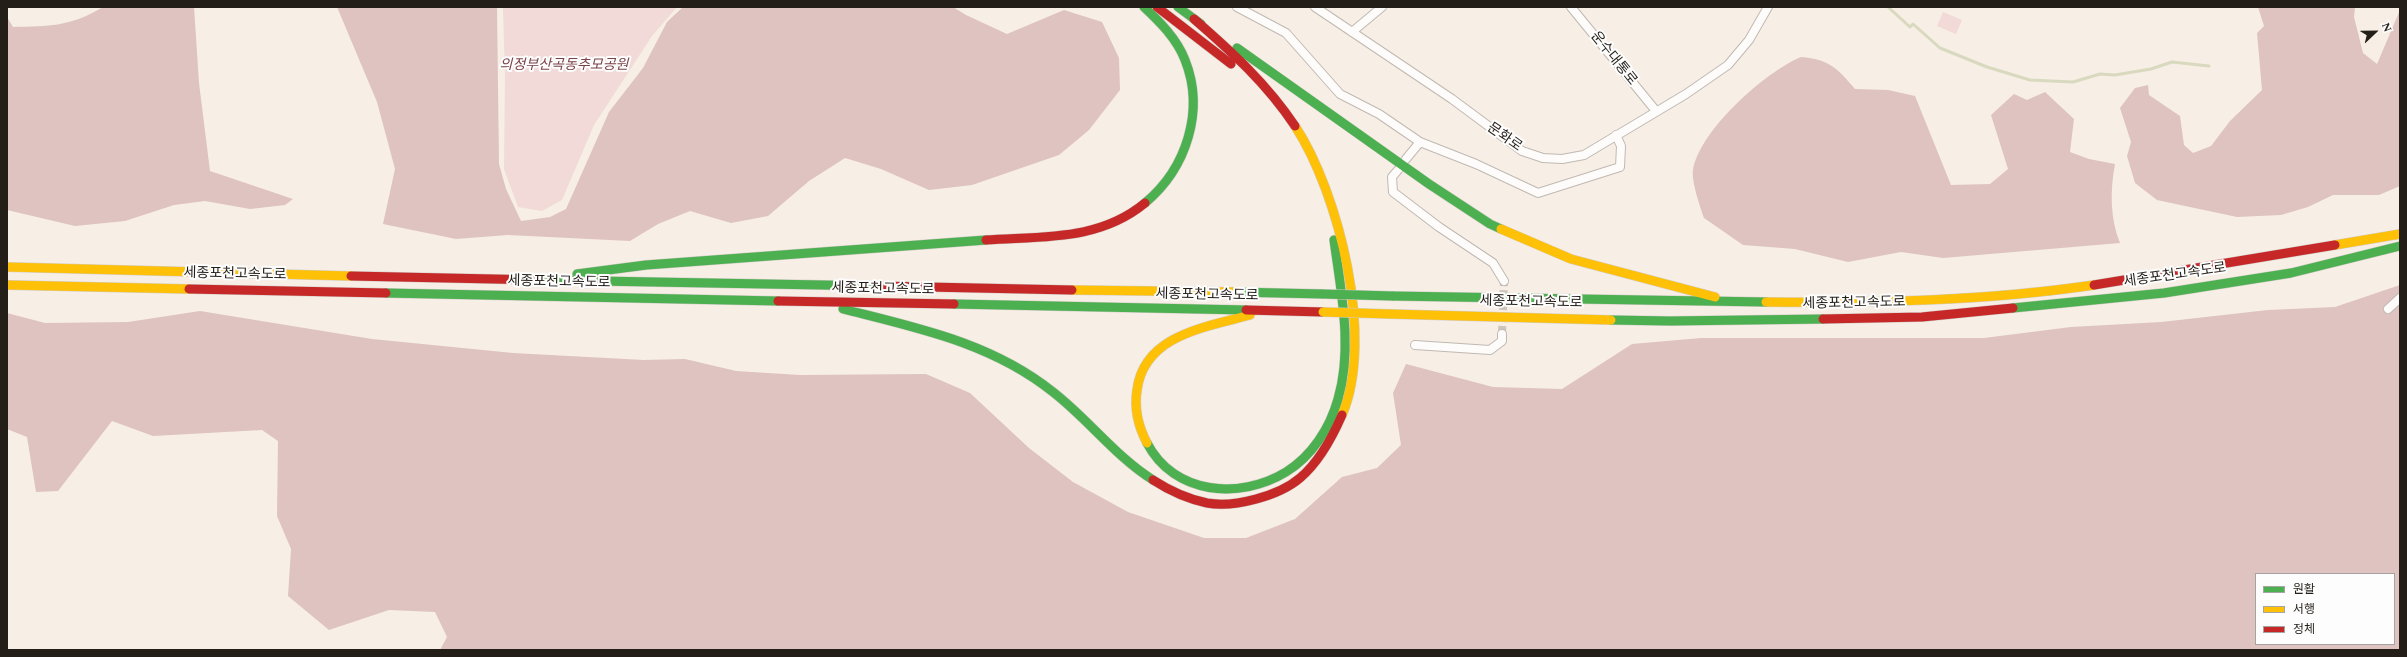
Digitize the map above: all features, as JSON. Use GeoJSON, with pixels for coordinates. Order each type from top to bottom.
{"type":"FeatureCollection","features":[{"type":"Feature","properties":{"kind":"highway"},"geometry":{"type":"LineString","coordinates":[[530,280],[646,265],[1079,233],[1111,225],[1143,205],[1165,183],[1188,145],[1194,116],[1194,90],[1186,60],[1174,40],[1144,7]]}},
{"type":"Feature","properties":{"kind":"highway"},"geometry":{"type":"LineString","coordinates":[[1157,7],[1233,65],[1267,100],[1286,131],[1318,190],[1334,240],[1346,335],[1344,367],[1338,400],[1327,426],[1315,447],[1295,467],[1274,479],[1250,489],[1218,490],[1190,484],[1172,474],[1156,460],[1144,440],[1136,409],[1137,381],[1150,356],[1181,335],[1264,311]]}},
{"type":"Feature","properties":{"kind":"highway"},"geometry":{"type":"LineString","coordinates":[[1178,7],[1322,107],[1429,184],[1490,224],[1571,258],[1736,302]]}},
{"type":"Feature","properties":{"kind":"highway"},"geometry":{"type":"LineString","coordinates":[[821,303],[969,343],[1009,362],[1034,377],[1068,404],[1145,476],[1175,493],[1208,503],[1234,502],[1267,497],[1286,488],[1304,475],[1337,432],[1348,403],[1355,349],[1349,271],[1338,223],[1320,173],[1292,121],[1264,83],[1194,19]]}},
{"type":"Feature","properties":{"kind":"highway","name":"세종포천고속도로"},"geometry":{"type":"LineString","coordinates":[[7,267],[530,280],[1858,303],[1967,299],[2062,290],[2276,257],[2400,234]]}},
{"type":"Feature","properties":{"kind":"highway","name":"세종포천고속도로"},"geometry":{"type":"LineString","coordinates":[[7,285],[821,303],[1323,312],[1670,321],[1922,317],[2164,293],[2291,273],[2400,246]]}},
{"type":"Feature","properties":{"kind":"street"},"geometry":{"type":"LineString","coordinates":[[1237,7],[1286,33],[1340,94],[1378,114],[1420,142],[1476,164],[1538,193],[1620,167],[1621,146],[1616,135]]}},
{"type":"Feature","properties":{"kind":"street","name":"문화로"},"geometry":{"type":"LineString","coordinates":[[1315,7],[1452,99],[1522,151],[1542,158],[1562,159],[1584,155],[1656,112],[1728,65],[1749,40],[1768,7]]}},
{"type":"Feature","properties":{"kind":"street"},"geometry":{"type":"LineString","coordinates":[[1352,32],[1382,7]]}},
{"type":"Feature","properties":{"kind":"street","name":"운수대통로"},"geometry":{"type":"LineString","coordinates":[[1571,7],[1656,112]]}},
{"type":"Feature","properties":{"kind":"street"},"geometry":{"type":"LineString","coordinates":[[1406,160],[1420,142]]}},
{"type":"Feature","properties":{"kind":"street"},"geometry":{"type":"LineString","coordinates":[[1398,170],[1392,177],[1393,192],[1439,227],[1493,263],[1504,281]]}},
{"type":"Feature","properties":{"kind":"street"},"geometry":{"type":"LineString","coordinates":[[2388,309],[2400,298]]}},
{"type":"Feature","properties":{"kind":"street"},"geometry":{"type":"LineString","coordinates":[[1415,345],[1490,350],[1502,341],[1502,334]]}},
{"type":"Feature","properties":{"kind":"green space","name":"의정부산곡동추모공원"},"geometry":{"type":"Polygon","coordinates":[[[503,7],[677,7],[652,36],[594,125],[562,200],[542,211],[518,207],[504,169],[505,75],[503,7]]]}},
{"type":"Feature","properties":{"kind":"green space"},"geometry":{"type":"Polygon","coordinates":[[[1943,12],[1962,20],[1956,34],[1937,26],[1943,12]]]}},
{"type":"Feature","properties":{"kind":"shaded area"},"geometry":{"type":"Polygon","coordinates":[[[103,7],[194,7],[199,83],[210,171],[293,199],[285,205],[250,209],[205,201],[174,205],[125,221],[75,226],[7,210],[7,17],[13,27],[49,26],[70,22],[91,14],[103,7]]]}},
{"type":"Feature","properties":{"kind":"shaded area"},"geometry":{"type":"Polygon","coordinates":[[[337,7],[497,7],[499,164],[506,189],[521,221],[550,217],[566,209],[609,112],[643,68],[667,22],[683,7],[953,7],[966,15],[1007,34],[1064,10],[1102,22],[1119,58],[1120,90],[1089,130],[1059,155],[972,185],[929,190],[881,169],[845,158],[809,181],[768,216],[731,223],[690,211],[658,224],[630,241],[508,235],[456,239],[383,224],[395,169],[377,102],[337,7]]]}},
{"type":"Feature","properties":{"kind":"shaded area"},"geometry":{"type":"Polygon","coordinates":[[[2258,7],[2355,7],[2354,17],[2363,53],[2377,64],[2400,10],[2400,186],[2379,195],[2333,195],[2308,207],[2281,215],[2237,217],[2157,200],[2135,183],[2127,156],[2131,142],[2120,108],[2135,88],[2148,85],[2149,95],[2180,116],[2184,145],[2193,153],[2211,146],[2230,121],[2262,90],[2257,33],[2264,26],[2258,7]]]}},
{"type":"Feature","properties":{"kind":"shaded area"},"geometry":{"type":"Polygon","coordinates":[[[1801,57],[1819,60],[1832,66],[1855,89],[1888,90],[1915,96],[1951,185],[1990,184],[2008,169],[1991,115],[2014,94],[2027,100],[2045,92],[2074,119],[2070,152],[2089,159],[2115,164],[2112,184],[2112,204],[2114,224],[2120,243],[1943,258],[1901,252],[1848,262],[1795,249],[1743,245],[1704,218],[1698,201],[1693,170],[1698,154],[1708,138],[1736,104],[1770,75],[1801,57]]]}},
{"type":"Feature","properties":{"kind":"shaded area"},"geometry":{"type":"Polygon","coordinates":[[[2400,285],[2400,650],[440,650],[447,637],[435,612],[389,610],[329,630],[288,596],[291,549],[277,516],[278,441],[262,430],[153,436],[112,421],[58,491],[36,492],[27,437],[7,429],[7,313],[45,323],[128,322],[200,311],[372,339],[513,353],[644,360],[685,359],[736,371],[800,375],[926,374],[970,393],[1029,448],[1073,482],[1128,512],[1204,538],[1246,538],[1295,519],[1342,477],[1377,468],[1401,445],[1393,393],[1406,364],[1493,387],[1562,389],[1632,344],[1701,338],[1984,338],[2071,327],[2161,322],[2268,310],[2335,307],[2400,285]]]}},
{"type":"Feature","properties":{"kind":"waterway"},"geometry":{"type":"LineString","coordinates":[[1888,7],[1910,27],[1913,24],[1940,48],[1987,67],[2030,80],[2073,82],[2100,74],[2115,75],[2151,69],[2172,62],[2209,66]]}},
{"type":"Feature","properties":{"kind":"tunnel"},"geometry":{"type":"LineString","coordinates":[[1502,334],[1504,281]]}},
{"type":"Feature","properties":{"kind":"traffic: fast"},"geometry":{"type":"LineString","coordinates":[[1144,7],[1168,31],[1182,52],[1191,79],[1193,99],[1192,118],[1188,137],[1181,156],[1172,173],[1160,189],[1145,203]]}},
{"type":"Feature","properties":{"kind":"traffic: fast"},"geometry":{"type":"LineString","coordinates":[[1178,7],[1201,24]]}},
{"type":"Feature","properties":{"kind":"traffic: fast"},"geometry":{"type":"LineString","coordinates":[[1237,48],[1429,184],[1490,224],[1501,229]]}},
{"type":"Feature","properties":{"kind":"traffic: fast"},"geometry":{"type":"LineString","coordinates":[[577,274],[646,265],[986,240]]}},
{"type":"Feature","properties":{"kind":"traffic: fast"},"geometry":{"type":"LineString","coordinates":[[1147,443],[1159,460],[1174,473],[1191,482],[1209,488],[1229,489],[1249,487],[1268,481],[1286,472],[1312,450],[1325,431],[1335,410],[1345,360],[1344,320],[1334,240]]}},
{"type":"Feature","properties":{"kind":"traffic: fast"},"geometry":{"type":"LineString","coordinates":[[2013,308],[2164,293],[2291,273],[2400,246]]}},
{"type":"Feature","properties":{"kind":"traffic: fast"},"geometry":{"type":"LineString","coordinates":[[541,280],[879,286]]}},
{"type":"Feature","properties":{"kind":"traffic: fast"},"geometry":{"type":"LineString","coordinates":[[1234,292],[1323,294]]}},
{"type":"Feature","properties":{"kind":"traffic: fast"},"geometry":{"type":"LineString","coordinates":[[386,293],[778,301]]}},
{"type":"Feature","properties":{"kind":"traffic: fast"},"geometry":{"type":"LineString","coordinates":[[1323,294],[1392,296]]}},
{"type":"Feature","properties":{"kind":"traffic: fast"},"geometry":{"type":"LineString","coordinates":[[1392,296],[1766,302]]}},
{"type":"Feature","properties":{"kind":"traffic: fast"},"geometry":{"type":"LineString","coordinates":[[954,304],[1246,310]]}},
{"type":"Feature","properties":{"kind":"traffic: fast"},"geometry":{"type":"LineString","coordinates":[[843,309],[899,323],[953,339],[980,349],[1005,361],[1030,375],[1053,392],[1114,449],[1153,480]]}},
{"type":"Feature","properties":{"kind":"traffic: fast"},"geometry":{"type":"LineString","coordinates":[[1611,320],[1670,321],[1823,319]]}},
{"type":"Feature","properties":{"kind":"traffic: slow"},"geometry":{"type":"LineString","coordinates":[[1295,126],[1311,155],[1326,189],[1338,227],[1347,267],[1353,308],[1355,347],[1351,384],[1342,415]]}},
{"type":"Feature","properties":{"kind":"traffic: slow"},"geometry":{"type":"LineString","coordinates":[[1501,229],[1571,259],[1715,297]]}},
{"type":"Feature","properties":{"kind":"traffic: slow"},"geometry":{"type":"LineString","coordinates":[[2335,245],[2400,234]]}},
{"type":"Feature","properties":{"kind":"traffic: slow"},"geometry":{"type":"LineString","coordinates":[[7,267],[351,276]]}},
{"type":"Feature","properties":{"kind":"traffic: slow"},"geometry":{"type":"LineString","coordinates":[[7,285],[189,289]]}},
{"type":"Feature","properties":{"kind":"traffic: slow"},"geometry":{"type":"LineString","coordinates":[[1766,302],[1848,302],[1971,298],[2012,295],[2094,285]]}},
{"type":"Feature","properties":{"kind":"traffic: slow"},"geometry":{"type":"LineString","coordinates":[[1072,290],[1234,292]]}},
{"type":"Feature","properties":{"kind":"traffic: slow"},"geometry":{"type":"LineString","coordinates":[[1323,312],[1390,314]]}},
{"type":"Feature","properties":{"kind":"traffic: slow"},"geometry":{"type":"LineString","coordinates":[[1390,314],[1611,320]]}},
{"type":"Feature","properties":{"kind":"traffic: slow"},"geometry":{"type":"LineString","coordinates":[[1147,443],[1141,430],[1136,397],[1142,371],[1151,357],[1164,345],[1180,336],[1215,324],[1250,315]]}},
{"type":"Feature","properties":{"kind":"traffic: jam"},"geometry":{"type":"LineString","coordinates":[[1157,7],[1231,64]]}},
{"type":"Feature","properties":{"kind":"traffic: jam"},"geometry":{"type":"LineString","coordinates":[[1194,19],[1261,82],[1295,126]]}},
{"type":"Feature","properties":{"kind":"traffic: jam"},"geometry":{"type":"LineString","coordinates":[[986,240],[1049,237],[1090,230],[1109,224],[1127,215],[1145,203]]}},
{"type":"Feature","properties":{"kind":"traffic: jam"},"geometry":{"type":"LineString","coordinates":[[2094,285],[2335,245]]}},
{"type":"Feature","properties":{"kind":"traffic: jam"},"geometry":{"type":"LineString","coordinates":[[351,276],[541,280]]}},
{"type":"Feature","properties":{"kind":"traffic: jam"},"geometry":{"type":"LineString","coordinates":[[879,286],[1072,290]]}},
{"type":"Feature","properties":{"kind":"traffic: jam"},"geometry":{"type":"LineString","coordinates":[[189,289],[386,293]]}},
{"type":"Feature","properties":{"kind":"traffic: jam"},"geometry":{"type":"LineString","coordinates":[[778,301],[954,304]]}},
{"type":"Feature","properties":{"kind":"traffic: jam"},"geometry":{"type":"LineString","coordinates":[[1823,319],[1922,317],[2013,308]]}},
{"type":"Feature","properties":{"kind":"traffic: jam"},"geometry":{"type":"LineString","coordinates":[[1246,310],[1323,312]]}},
{"type":"Feature","properties":{"kind":"traffic: jam"},"geometry":{"type":"LineString","coordinates":[[1153,480],[1179,494],[1207,503],[1230,504],[1268,495],[1291,484],[1307,472],[1324,449],[1342,415]]}}]}
